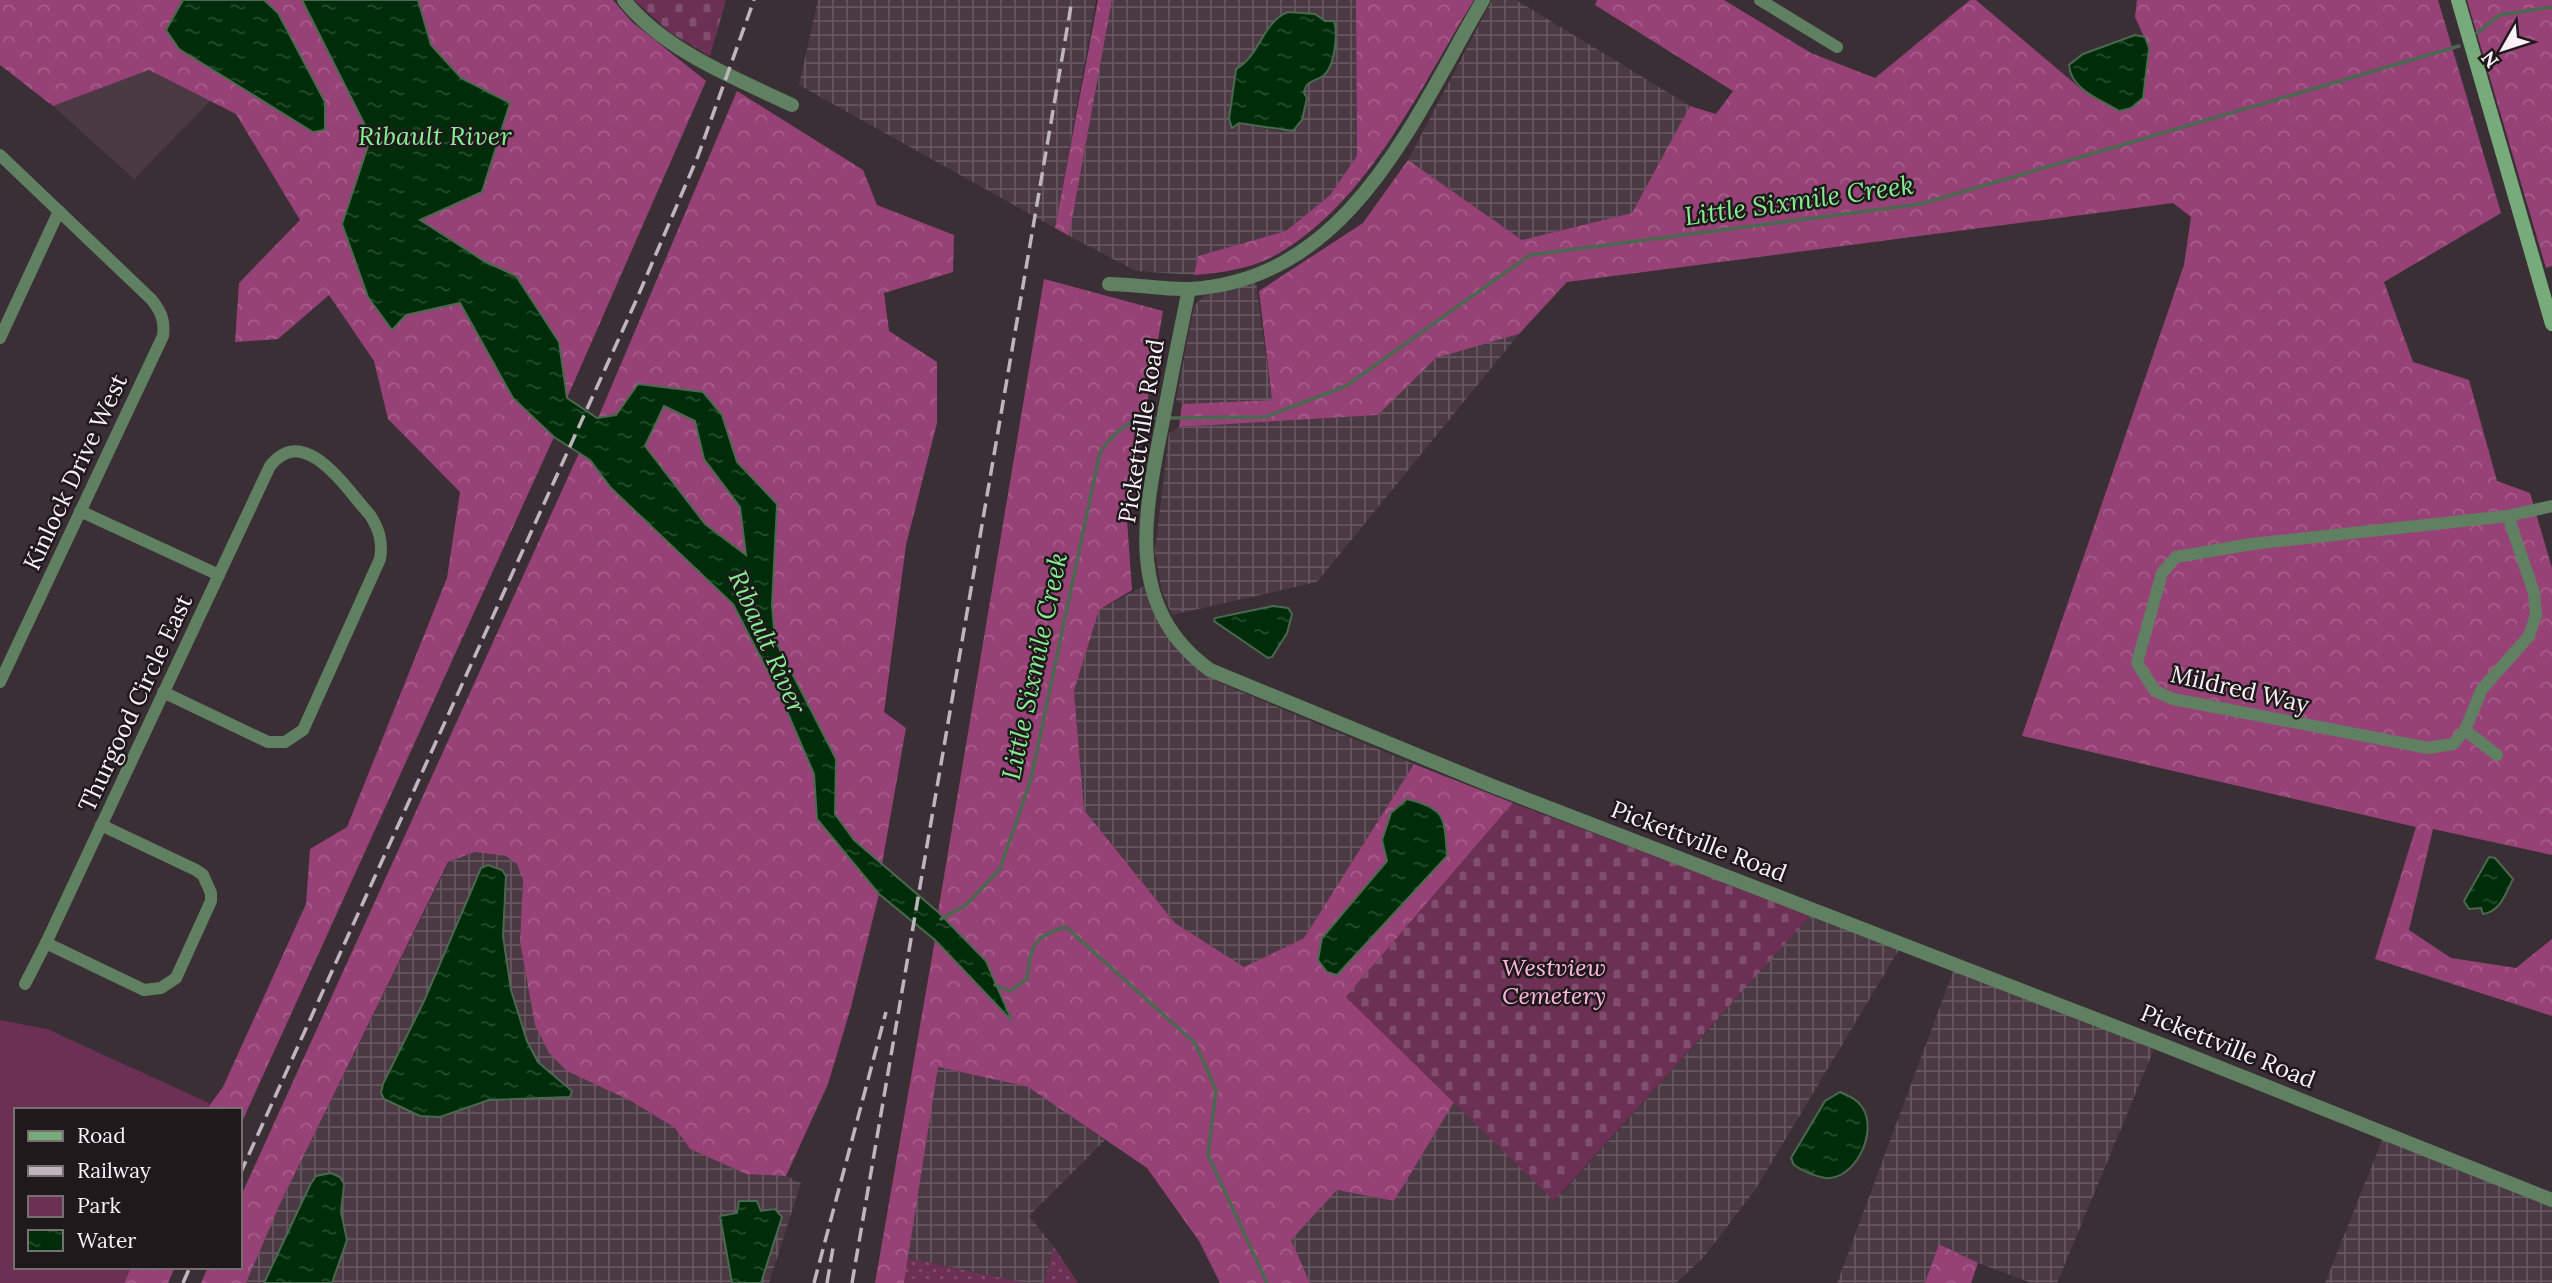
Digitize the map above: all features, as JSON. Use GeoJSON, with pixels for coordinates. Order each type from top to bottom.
{"type":"FeatureCollection","features":[{"type":"Feature","properties":{"kind":"main road"},"geometry":{"type":"LineString","coordinates":[[2458,0],[2546,281],[2552,324]]}},
{"type":"Feature","properties":{"kind":"street"},"geometry":{"type":"LineString","coordinates":[[624,0],[668,39],[728,75],[792,105]]}},
{"type":"Feature","properties":{"kind":"street"},"geometry":{"type":"LineString","coordinates":[[1110,284],[1189,289],[1230,282],[1260,273],[1311,245],[1338,224],[1374,183],[1483,0]]}},
{"type":"Feature","properties":{"kind":"street"},"geometry":{"type":"LineString","coordinates":[[1760,0],[1837,47]]}},
{"type":"Feature","properties":{"kind":"street"},"geometry":{"type":"LineString","coordinates":[[0,155],[59,211],[0,338]]}},
{"type":"Feature","properties":{"kind":"street","name":"Kinlock Drive West"},"geometry":{"type":"LineString","coordinates":[[0,682],[163,336],[162,316],[151,299],[59,211]]}},
{"type":"Feature","properties":{"kind":"street","name":"Pickettville Road"},"geometry":{"type":"LineString","coordinates":[[1189,289],[1152,474],[1146,558],[1152,591],[1165,622],[1179,643],[1210,670],[1490,785],[2126,1030],[2552,1200]]}},
{"type":"Feature","properties":{"kind":"street","name":"Thurgood Circle East"},"geometry":{"type":"LineString","coordinates":[[25,984],[46,943],[163,692],[270,466],[284,453],[294,450],[319,459],[370,514],[381,538],[380,559],[303,730],[285,742],[268,742],[163,692]]}},
{"type":"Feature","properties":{"kind":"street","name":"Mildred Way"},"geometry":{"type":"LineString","coordinates":[[2465,730],[2453,744],[2428,748],[2173,699],[2155,691],[2137,663],[2162,573],[2176,557],[2252,544],[2508,516],[2552,506]]}},
{"type":"Feature","properties":{"kind":"street"},"geometry":{"type":"LineString","coordinates":[[80,511],[219,575]]}},
{"type":"Feature","properties":{"kind":"street"},"geometry":{"type":"LineString","coordinates":[[2497,755],[2465,730],[2482,688],[2529,636],[2536,615],[2534,593],[2508,516]]}},
{"type":"Feature","properties":{"kind":"street"},"geometry":{"type":"LineString","coordinates":[[46,943],[144,990],[161,988],[176,978],[211,901],[208,884],[196,870],[101,825]]}},
{"type":"Feature","properties":{"kind":"shaded area"},"geometry":{"type":"Polygon","coordinates":[[[818,0],[1096,0],[1055,228],[799,85],[818,0]]]}},
{"type":"Feature","properties":{"kind":"shaded area"},"geometry":{"type":"Polygon","coordinates":[[[1112,0],[1356,0],[1357,156],[1330,195],[1286,231],[1198,256],[1194,275],[1136,271],[1069,236],[1112,0]],[[1288,12],[1277,16],[1249,62],[1236,69],[1229,124],[1239,123],[1282,132],[1299,127],[1307,98],[1304,93],[1305,86],[1313,78],[1325,21],[1315,14],[1288,12]]]}},
{"type":"Feature","properties":{"kind":"shaded area"},"geometry":{"type":"Polygon","coordinates":[[[1492,0],[1516,0],[1690,106],[1632,213],[1522,240],[1408,160],[1492,0]]]}},
{"type":"Feature","properties":{"kind":"shaded area"},"geometry":{"type":"Polygon","coordinates":[[[149,70],[210,101],[134,179],[53,106],[149,70]]]}},
{"type":"Feature","properties":{"kind":"shaded area"},"geometry":{"type":"Polygon","coordinates":[[[1256,282],[1272,400],[1182,404],[1176,400],[1194,306],[1204,296],[1256,282]]]}},
{"type":"Feature","properties":{"kind":"shaded area"},"geometry":{"type":"Polygon","coordinates":[[[1519,334],[1317,582],[1172,615],[1162,592],[1155,552],[1169,433],[1179,427],[1378,415],[1436,358],[1519,334]]]}},
{"type":"Feature","properties":{"kind":"shaded area"},"geometry":{"type":"Polygon","coordinates":[[[1144,586],[1155,616],[1174,644],[1195,667],[1220,683],[1414,764],[1304,938],[1244,967],[1175,923],[1084,810],[1074,691],[1099,610],[1144,586]]]}},
{"type":"Feature","properties":{"kind":"shaded area"},"geometry":{"type":"Polygon","coordinates":[[[475,852],[506,856],[517,863],[523,880],[520,942],[535,1025],[631,1101],[675,1128],[690,1149],[746,1174],[786,1176],[801,1183],[769,1283],[246,1283],[280,1204],[449,862],[475,852]]]}},
{"type":"Feature","properties":{"kind":"shaded area"},"geometry":{"type":"Polygon","coordinates":[[[1811,915],[1900,948],[1755,1190],[1703,1258],[1676,1283],[1310,1283],[1291,1240],[1337,1190],[1394,1201],[1454,1102],[1555,1201],[1811,915]]]}},
{"type":"Feature","properties":{"kind":"shaded area"},"geometry":{"type":"Polygon","coordinates":[[[1954,969],[2154,1049],[2057,1283],[2032,1283],[1978,1263],[1940,1244],[1925,1283],[1837,1283],[1954,969]]]}},
{"type":"Feature","properties":{"kind":"shaded area"},"geometry":{"type":"Polygon","coordinates":[[[937,1067],[1028,1087],[1105,1140],[1029,1216],[1054,1247],[1044,1283],[1025,1283],[908,1258],[937,1067]]]}},
{"type":"Feature","properties":{"kind":"shaded area"},"geometry":{"type":"Polygon","coordinates":[[[2383,1138],[2552,1206],[2552,1283],[2325,1283],[2383,1138]]]}},
{"type":"Feature","properties":{"kind":"green space"},"geometry":{"type":"Polygon","coordinates":[[[0,0],[183,0],[167,30],[278,13],[264,0],[302,0],[371,137],[342,224],[406,315],[460,302],[513,398],[554,437],[242,1122],[242,1108],[207,1108],[223,1087],[306,904],[310,849],[347,827],[447,578],[460,492],[388,419],[374,361],[329,295],[278,339],[235,342],[239,283],[300,220],[236,114],[149,70],[53,106],[0,65],[0,0]]]}},
{"type":"Feature","properties":{"kind":"green space"},"geometry":{"type":"Polygon","coordinates":[[[418,0],[613,0],[631,21],[706,81],[567,398],[559,342],[516,276],[484,261],[419,219],[482,192],[510,104],[461,78],[430,45],[418,0]]]}},
{"type":"Feature","properties":{"kind":"green space"},"geometry":{"type":"Polygon","coordinates":[[[634,0],[726,0],[710,56],[671,33],[634,0]]]}},
{"type":"Feature","properties":{"kind":"green space"},"geometry":{"type":"Polygon","coordinates":[[[1098,0],[1112,0],[1069,236],[1055,228],[1098,0]]]}},
{"type":"Feature","properties":{"kind":"green space"},"geometry":{"type":"Polygon","coordinates":[[[1356,0],[1474,0],[1391,138],[1341,202],[1313,229],[1271,258],[1239,269],[1194,275],[1198,256],[1286,231],[1330,195],[1357,156],[1356,0]]]}},
{"type":"Feature","properties":{"kind":"green space"},"geometry":{"type":"Polygon","coordinates":[[[1597,0],[1724,0],[1811,53],[1875,78],[1970,0],[1976,0],[2081,89],[2149,48],[2135,17],[2137,0],[2438,0],[2501,213],[2384,282],[2413,362],[2469,380],[2497,481],[2530,493],[2552,568],[2552,855],[2433,829],[2409,930],[2451,958],[2516,968],[2552,939],[2552,1016],[2375,959],[2416,827],[2022,736],[2184,265],[2191,217],[2173,203],[1567,282],[1519,334],[1436,358],[1378,415],[1179,427],[1182,404],[1272,400],[1259,291],[1363,223],[1408,160],[1522,240],[1632,213],[1690,106],[1716,114],[1733,91],[1595,5],[1597,0]]]}},
{"type":"Feature","properties":{"kind":"green space"},"geometry":{"type":"Polygon","coordinates":[[[2467,0],[2552,0],[2552,266],[2546,268],[2467,0]]]}},
{"type":"Feature","properties":{"kind":"green space"},"geometry":{"type":"Polygon","coordinates":[[[737,91],[863,170],[877,205],[954,235],[953,272],[884,293],[889,331],[937,362],[937,423],[906,545],[884,712],[906,728],[882,864],[854,840],[835,814],[836,758],[775,640],[772,605],[777,504],[737,462],[722,415],[703,392],[598,418],[737,91]]]}},
{"type":"Feature","properties":{"kind":"green space"},"geometry":{"type":"Polygon","coordinates":[[[1044,279],[1163,311],[1127,520],[1132,590],[1099,610],[1074,691],[1084,810],[1175,923],[1244,967],[1304,938],[1414,764],[1513,803],[1346,997],[1454,1102],[1394,1201],[1337,1190],[1291,1240],[1310,1283],[1220,1283],[1199,1241],[1147,1168],[1028,1087],[938,1067],[904,1283],[875,1283],[935,940],[1010,1019],[938,912],[1044,279]],[[1386,851],[1387,861],[1322,938],[1447,856],[1386,851]]]}},
{"type":"Feature","properties":{"kind":"green space"},"geometry":{"type":"Polygon","coordinates":[[[664,406],[695,421],[704,459],[740,507],[746,555],[705,524],[645,446],[664,406]]]}},
{"type":"Feature","properties":{"kind":"green space"},"geometry":{"type":"Polygon","coordinates":[[[579,453],[590,460],[611,488],[733,604],[780,695],[814,774],[817,819],[879,894],[851,1007],[828,1084],[786,1176],[746,1174],[690,1149],[675,1128],[631,1101],[567,1071],[549,1053],[535,1025],[520,942],[523,880],[517,864],[506,856],[475,852],[448,862],[280,1204],[246,1283],[201,1283],[207,1269],[242,1269],[242,1194],[579,453]]]}},
{"type":"Feature","properties":{"kind":"green space","name":"Westview Cemetery"},"geometry":{"type":"Polygon","coordinates":[[[1513,803],[1811,915],[1554,1201],[1346,997],[1513,803]]]}},
{"type":"Feature","properties":{"kind":"green space"},"geometry":{"type":"Polygon","coordinates":[[[0,1020],[47,1029],[209,1103],[207,1108],[14,1108],[14,1269],[130,1269],[124,1283],[0,1283],[0,1020]]]}},
{"type":"Feature","properties":{"kind":"green space"},"geometry":{"type":"Polygon","coordinates":[[[1939,1244],[1978,1263],[1971,1283],[1925,1283],[1939,1244]]]}},
{"type":"Feature","properties":{"kind":"green space"},"geometry":{"type":"Polygon","coordinates":[[[1054,1247],[1078,1283],[1044,1283],[1054,1247]]]}},
{"type":"Feature","properties":{"kind":"green space"},"geometry":{"type":"Polygon","coordinates":[[[908,1258],[1025,1283],[904,1283],[908,1258]]]}},
{"type":"Feature","properties":{"kind":"green space"},"geometry":{"type":"Polygon","coordinates":[[[130,1269],[174,1269],[168,1283],[124,1283],[130,1269]]]}},
{"type":"Feature","properties":{"kind":"water"},"geometry":{"type":"Polygon","coordinates":[[[183,0],[264,0],[278,13],[325,102],[325,130],[313,132],[179,49],[166,30],[183,0]]]}},
{"type":"Feature","properties":{"kind":"water","name":"Ribault River"},"geometry":{"type":"Polygon","coordinates":[[[302,0],[418,0],[431,45],[461,78],[510,103],[482,192],[420,220],[484,261],[516,276],[559,342],[567,398],[597,418],[616,415],[638,384],[703,392],[722,415],[737,462],[777,504],[772,605],[775,640],[836,759],[835,814],[854,840],[938,912],[986,961],[1012,1021],[935,940],[879,894],[817,819],[814,774],[780,695],[733,604],[611,488],[590,460],[554,437],[513,398],[460,303],[406,315],[392,330],[368,297],[342,224],[371,137],[302,0]],[[664,406],[645,446],[705,524],[746,555],[740,507],[704,459],[695,421],[664,406]]]}},
{"type":"Feature","properties":{"kind":"water"},"geometry":{"type":"Polygon","coordinates":[[[1288,12],[1315,14],[1325,21],[1334,21],[1333,58],[1327,72],[1307,86],[1302,120],[1293,131],[1239,123],[1232,128],[1229,119],[1236,69],[1251,56],[1273,23],[1288,12]]]}},
{"type":"Feature","properties":{"kind":"water"},"geometry":{"type":"Polygon","coordinates":[[[2135,35],[2145,37],[2149,48],[2143,98],[2131,108],[2119,111],[2081,87],[2071,74],[2069,65],[2083,54],[2135,35]]]}},
{"type":"Feature","properties":{"kind":"water"},"geometry":{"type":"Polygon","coordinates":[[[1273,606],[1288,608],[1292,614],[1287,633],[1272,657],[1268,658],[1214,621],[1215,618],[1273,606]]]}},
{"type":"Feature","properties":{"kind":"water"},"geometry":{"type":"Polygon","coordinates":[[[1407,799],[1430,807],[1441,817],[1447,856],[1337,975],[1327,972],[1318,960],[1322,938],[1387,861],[1382,840],[1391,813],[1407,799]]]}},
{"type":"Feature","properties":{"kind":"water"},"geometry":{"type":"Polygon","coordinates":[[[2489,857],[2495,858],[2513,879],[2498,906],[2483,914],[2481,908],[2469,909],[2464,901],[2489,857]]]}},
{"type":"Feature","properties":{"kind":"water"},"geometry":{"type":"Polygon","coordinates":[[[488,865],[502,870],[506,876],[503,936],[511,990],[527,1041],[538,1062],[572,1091],[570,1097],[489,1100],[440,1117],[420,1116],[384,1099],[381,1093],[383,1084],[424,1001],[481,868],[488,865]]]}},
{"type":"Feature","properties":{"kind":"water"},"geometry":{"type":"Polygon","coordinates":[[[1840,1092],[1862,1107],[1867,1117],[1866,1141],[1861,1153],[1846,1172],[1825,1178],[1797,1167],[1791,1158],[1825,1101],[1840,1092]]]}},
{"type":"Feature","properties":{"kind":"water"},"geometry":{"type":"Polygon","coordinates":[[[331,1173],[340,1177],[344,1184],[341,1212],[347,1240],[332,1283],[264,1283],[310,1185],[316,1176],[331,1173]]]}},
{"type":"Feature","properties":{"kind":"water"},"geometry":{"type":"Polygon","coordinates":[[[739,1201],[757,1201],[761,1211],[775,1209],[782,1217],[761,1283],[732,1283],[720,1216],[737,1213],[739,1201]]]}},
{"type":"Feature","properties":{"kind":"waterway","name":"Little Sixmile Creek"},"geometry":{"type":"LineString","coordinates":[[2477,33],[2500,15],[2552,7]]}},
{"type":"Feature","properties":{"kind":"waterway","name":"Little Sixmile Creek"},"geometry":{"type":"LineString","coordinates":[[1171,418],[1265,417],[1346,386],[1530,255],[1921,204],[2459,46]]}},
{"type":"Feature","properties":{"kind":"waterway","name":"Little Sixmile Creek"},"geometry":{"type":"LineString","coordinates":[[941,919],[966,905],[1000,869],[1031,779],[1100,452],[1111,438],[1129,424],[1154,418]]}},
{"type":"Feature","properties":{"kind":"waterway"},"geometry":{"type":"LineString","coordinates":[[995,985],[1010,991],[1027,979],[1035,944],[1046,934],[1066,927],[1195,1043],[1216,1090],[1208,1155],[1267,1283]]}},
{"type":"Feature","properties":{"kind":"railway"},"geometry":{"type":"LineString","coordinates":[[242,1170],[635,303],[698,156],[754,0]]}},
{"type":"Feature","properties":{"kind":"railway"},"geometry":{"type":"LineString","coordinates":[[852,1283],[1072,0]]}},
{"type":"Feature","properties":{"kind":"railway"},"geometry":{"type":"LineString","coordinates":[[814,1283],[886,1012]]}},
{"type":"Feature","properties":{"kind":"railway"},"geometry":{"type":"LineString","coordinates":[[827,1283],[834,1242]]}},
{"type":"Feature","properties":{"kind":"railway"},"geometry":{"type":"LineString","coordinates":[[183,1283],[189,1269]]}}]}
